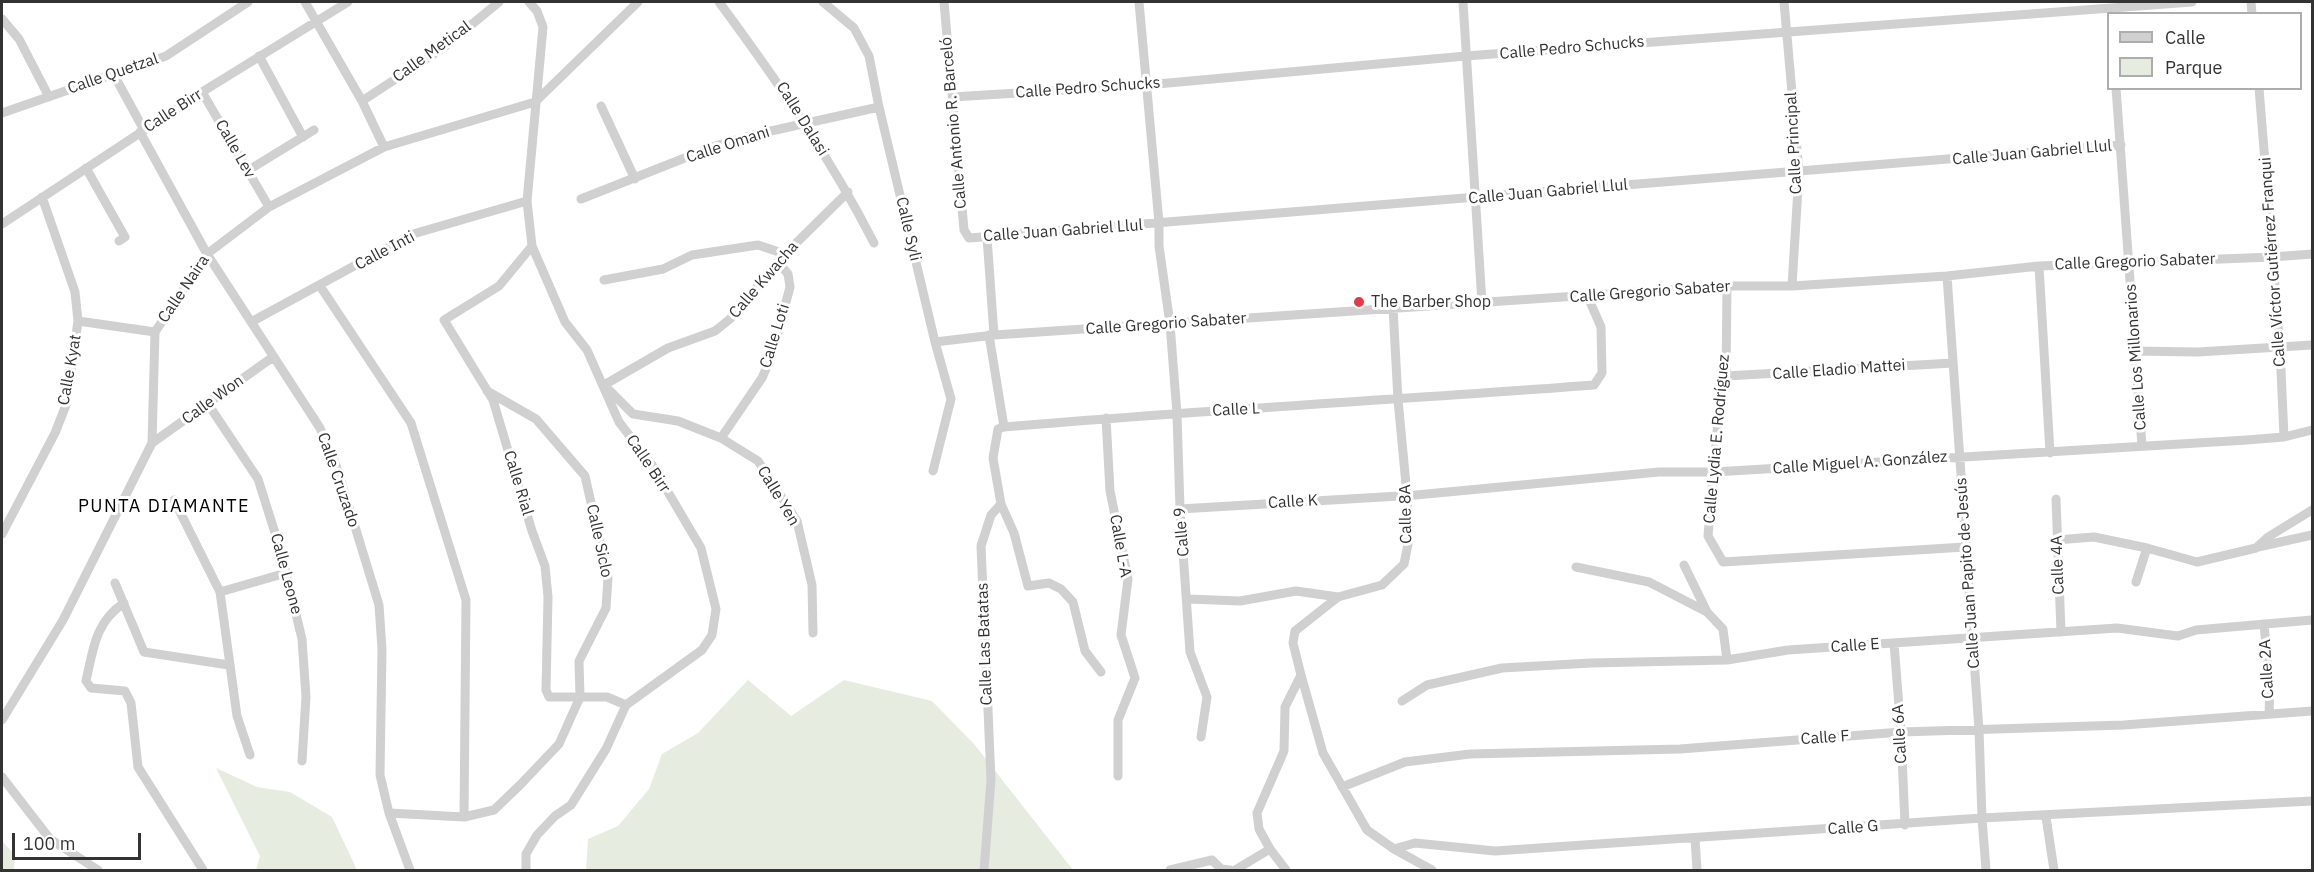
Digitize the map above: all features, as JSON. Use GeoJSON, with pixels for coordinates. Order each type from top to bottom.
{"type":"FeatureCollection","features":[{"type":"Feature","properties":{"kind":"street","name":"Calle Quetzal"},"geometry":{"type":"LineString","coordinates":[[2,112],[166,56],[248,2]]}},
{"type":"Feature","properties":{"kind":"street"},"geometry":{"type":"LineString","coordinates":[[305,2],[362,101],[384,147]]}},
{"type":"Feature","properties":{"kind":"street","name":"Calle Birr"},"geometry":{"type":"LineString","coordinates":[[2,224],[202,92],[348,2]]}},
{"type":"Feature","properties":{"kind":"street","name":"Calle Metical"},"geometry":{"type":"LineString","coordinates":[[362,101],[443,48],[499,2]]}},
{"type":"Feature","properties":{"kind":"street","name":"Calle Birr"},"geometry":{"type":"LineString","coordinates":[[526,870],[526,854],[537,835],[555,816],[571,805],[606,749],[626,705],[702,650],[712,635],[716,609],[700,548],[652,465],[619,422],[587,350],[565,322],[532,246],[527,201],[543,27],[537,11],[529,2]]}},
{"type":"Feature","properties":{"kind":"street","name":"Calle Naira"},"geometry":{"type":"LineString","coordinates":[[2,720],[63,620],[153,443],[155,332],[207,254],[269,207],[384,147],[535,102],[638,2]]}},
{"type":"Feature","properties":{"kind":"street","name":"Calle Dalasi"},"geometry":{"type":"LineString","coordinates":[[719,2],[784,90],[848,192],[874,243]]}},
{"type":"Feature","properties":{"kind":"street","name":"Calle Syli"},"geometry":{"type":"LineString","coordinates":[[823,2],[854,28],[869,56],[935,342],[951,399],[933,471]]}},
{"type":"Feature","properties":{"kind":"street","name":"Calle Antonio R. Barceló"},"geometry":{"type":"LineString","coordinates":[[944,2],[964,230],[969,238],[974,237]]}},
{"type":"Feature","properties":{"kind":"street","name":"Calle 9"},"geometry":{"type":"LineString","coordinates":[[1139,2],[1159,223],[1159,246],[1170,324],[1190,652],[1207,697],[1201,737]]}},
{"type":"Feature","properties":{"kind":"street"},"geometry":{"type":"LineString","coordinates":[[1463,2],[1482,303]]}},
{"type":"Feature","properties":{"kind":"street","name":"Calle Principal"},"geometry":{"type":"LineString","coordinates":[[1784,2],[1799,172],[1792,286]]}},
{"type":"Feature","properties":{"kind":"street","name":"Calle Pedro Schucks"},"geometry":{"type":"LineString","coordinates":[[953,97],[1146,85],[1466,56],[2192,2]]}},
{"type":"Feature","properties":{"kind":"street"},"geometry":{"type":"LineString","coordinates":[[2,19],[19,39],[49,97]]}},
{"type":"Feature","properties":{"kind":"street"},"geometry":{"type":"LineString","coordinates":[[259,56],[303,137]]}},
{"type":"Feature","properties":{"kind":"street","name":"Calle Cruzado"},"geometry":{"type":"LineString","coordinates":[[114,75],[207,254],[320,428],[337,468],[379,605],[382,650],[380,775],[389,813],[410,870]]}},
{"type":"Feature","properties":{"kind":"street","name":"Calle Los Millonarios"},"geometry":{"type":"LineString","coordinates":[[2116,90],[2142,446]]}},
{"type":"Feature","properties":{"kind":"street","name":"Calle Víctor Gutiérrez Franqui"},"geometry":{"type":"LineString","coordinates":[[2259,90],[2280,348],[2284,436]]}},
{"type":"Feature","properties":{"kind":"street","name":"Calle Lev"},"geometry":{"type":"LineString","coordinates":[[202,92],[269,207]]}},
{"type":"Feature","properties":{"kind":"street"},"geometry":{"type":"LineString","coordinates":[[601,106],[635,179]]}},
{"type":"Feature","properties":{"kind":"street","name":"Calle Omani"},"geometry":{"type":"LineString","coordinates":[[581,199],[715,146],[803,123],[879,107]]}},
{"type":"Feature","properties":{"kind":"street"},"geometry":{"type":"LineString","coordinates":[[247,171],[315,130]]}},
{"type":"Feature","properties":{"kind":"street","name":"Calle Juan Gabriel Llul"},"geometry":{"type":"LineString","coordinates":[[974,237],[2121,145]]}},
{"type":"Feature","properties":{"kind":"street"},"geometry":{"type":"LineString","coordinates":[[86,168],[125,237],[119,241]]}},
{"type":"Feature","properties":{"kind":"street","name":"Calle Kwacha"},"geometry":{"type":"LineString","coordinates":[[604,385],[668,348],[715,331],[730,319],[785,254],[848,192]]}},
{"type":"Feature","properties":{"kind":"street","name":"Calle Kyat"},"geometry":{"type":"LineString","coordinates":[[2,534],[55,433],[66,405],[78,321],[75,292],[42,197]]}},
{"type":"Feature","properties":{"kind":"street","name":"Calle Inti"},"geometry":{"type":"LineString","coordinates":[[250,322],[413,234],[527,201]]}},
{"type":"Feature","properties":{"kind":"street"},"geometry":{"type":"LineString","coordinates":[[987,237],[991,335],[1004,427],[998,429],[993,458],[1001,504],[1014,533],[1028,586],[1048,584],[1061,589],[1073,602],[1085,651],[1101,672]]}},
{"type":"Feature","properties":{"kind":"street"},"geometry":{"type":"LineString","coordinates":[[604,280],[663,269],[692,255],[758,245],[785,254]]}},
{"type":"Feature","properties":{"kind":"street","name":"Calle Rial"},"geometry":{"type":"LineString","coordinates":[[532,246],[499,286],[444,320],[493,400],[532,531],[545,566],[548,597],[546,690],[549,697],[607,697],[626,705]]}},
{"type":"Feature","properties":{"kind":"street","name":"Calle Gregorio Sabater"},"geometry":{"type":"LineString","coordinates":[[935,342],[991,335],[1587,295],[1727,286],[1792,286],[1947,276],[2039,266],[2313,254]]}},
{"type":"Feature","properties":{"kind":"street","name":"Calle Loti"},"geometry":{"type":"LineString","coordinates":[[721,438],[762,378],[772,354],[790,287],[788,273],[778,262]]}},
{"type":"Feature","properties":{"kind":"street"},"geometry":{"type":"LineString","coordinates":[[2039,266],[2050,453]]}},
{"type":"Feature","properties":{"kind":"street","name":"Calle Juan Papito de Jesús"},"geometry":{"type":"LineString","coordinates":[[1947,276],[1979,730],[1986,870]]}},
{"type":"Feature","properties":{"kind":"street"},"geometry":{"type":"LineString","coordinates":[[320,286],[411,423],[466,600],[464,817]]}},
{"type":"Feature","properties":{"kind":"street","name":"Calle Lydia E. Rodríguez"},"geometry":{"type":"LineString","coordinates":[[1727,286],[1726,376],[1719,410],[1708,536],[1723,562],[1965,547]]}},
{"type":"Feature","properties":{"kind":"street","name":"Calle L"},"geometry":{"type":"LineString","coordinates":[[1004,427],[1594,385],[1602,373],[1601,327],[1587,295]]}},
{"type":"Feature","properties":{"kind":"street","name":"Calle 8A"},"geometry":{"type":"LineString","coordinates":[[1188,599],[1240,601],[1296,591],[1338,597],[1382,585],[1404,564],[1408,544],[1407,495],[1398,400],[1393,308]]}},
{"type":"Feature","properties":{"kind":"street"},"geometry":{"type":"LineString","coordinates":[[78,321],[155,332]]}},
{"type":"Feature","properties":{"kind":"street"},"geometry":{"type":"LineString","coordinates":[[2135,351],[2198,352],[2313,345]]}},
{"type":"Feature","properties":{"kind":"street","name":"Calle Won"},"geometry":{"type":"LineString","coordinates":[[153,443],[273,357]]}},
{"type":"Feature","properties":{"kind":"street","name":"Calle Eladio Mattei"},"geometry":{"type":"LineString","coordinates":[[1726,376],[1953,363]]}},
{"type":"Feature","properties":{"kind":"street","name":"Calle Yen"},"geometry":{"type":"LineString","coordinates":[[604,385],[633,414],[678,421],[721,438],[758,461],[797,521],[812,585],[813,633]]}},
{"type":"Feature","properties":{"kind":"street","name":"Calle Siclo"},"geometry":{"type":"LineString","coordinates":[[389,813],[464,817],[494,810],[560,744],[580,697],[579,661],[606,608],[608,578],[585,476],[536,419],[488,391]]}},
{"type":"Feature","properties":{"kind":"street","name":"Calle Leone"},"geometry":{"type":"LineString","coordinates":[[208,404],[258,480],[286,573],[302,639],[306,698],[302,761]]}},
{"type":"Feature","properties":{"kind":"street","name":"Calle L-A"},"geometry":{"type":"LineString","coordinates":[[1106,418],[1110,491],[1128,579],[1121,635],[1136,678],[1118,720],[1118,776]]}},
{"type":"Feature","properties":{"kind":"street","name":"Calle Miguel A. González"},"geometry":{"type":"LineString","coordinates":[[1407,495],[1659,472],[1714,472],[2050,453],[2284,436],[2313,430]]}},
{"type":"Feature","properties":{"kind":"street","name":"Calle K"},"geometry":{"type":"LineString","coordinates":[[1180,508],[1407,495]]}},
{"type":"Feature","properties":{"kind":"street","name":"Calle 4A"},"geometry":{"type":"LineString","coordinates":[[2056,499],[2061,632]]}},
{"type":"Feature","properties":{"kind":"street"},"geometry":{"type":"LineString","coordinates":[[174,500],[220,592],[237,716],[250,755]]}},
{"type":"Feature","properties":{"kind":"street","name":"Calle Las Batatas"},"geometry":{"type":"LineString","coordinates":[[984,870],[991,780],[981,546],[991,515],[1001,504]]}},
{"type":"Feature","properties":{"kind":"street"},"geometry":{"type":"LineString","coordinates":[[2256,548],[2268,537],[2313,510]]}},
{"type":"Feature","properties":{"kind":"street"},"geometry":{"type":"LineString","coordinates":[[2056,540],[2094,537],[2147,548],[2197,562],[2313,535]]}},
{"type":"Feature","properties":{"kind":"street"},"geometry":{"type":"LineString","coordinates":[[2136,582],[2147,548]]}},
{"type":"Feature","properties":{"kind":"street"},"geometry":{"type":"LineString","coordinates":[[1684,565],[1707,612],[1723,629],[1727,660]]}},
{"type":"Feature","properties":{"kind":"street"},"geometry":{"type":"LineString","coordinates":[[1576,567],[1649,582],[1707,612]]}},
{"type":"Feature","properties":{"kind":"street"},"geometry":{"type":"LineString","coordinates":[[220,592],[286,573]]}},
{"type":"Feature","properties":{"kind":"street"},"geometry":{"type":"LineString","coordinates":[[116,583],[144,652],[229,666]]}},
{"type":"Feature","properties":{"kind":"street"},"geometry":{"type":"LineString","coordinates":[[1338,597],[1294,631],[1293,644],[1323,753],[1367,830],[1394,849],[1432,870]]}},
{"type":"Feature","properties":{"kind":"street"},"geometry":{"type":"LineString","coordinates":[[124,603],[111,611],[97,633],[86,681],[91,688],[125,691],[131,703],[138,766],[202,870]]}},
{"type":"Feature","properties":{"kind":"street","name":"Calle E"},"geometry":{"type":"LineString","coordinates":[[1402,701],[1427,685],[1502,668],[1591,663],[1727,660],[1788,650],[2119,628],[2178,636],[2196,630],[2313,621]]}},
{"type":"Feature","properties":{"kind":"street","name":"Calle 2A"},"geometry":{"type":"LineString","coordinates":[[2264,624],[2270,687],[2269,714]]}},
{"type":"Feature","properties":{"kind":"street","name":"Calle 6A"},"geometry":{"type":"LineString","coordinates":[[1894,643],[1905,825]]}},
{"type":"Feature","properties":{"kind":"street"},"geometry":{"type":"LineString","coordinates":[[1286,870],[1270,849],[1259,829],[1257,813],[1284,751],[1285,706],[1301,675]]}},
{"type":"Feature","properties":{"kind":"street","name":"Calle F"},"geometry":{"type":"LineString","coordinates":[[1342,787],[1405,762],[1470,754],[1680,749],[1901,732],[2124,725],[2313,711]]}},
{"type":"Feature","properties":{"kind":"street"},"geometry":{"type":"LineString","coordinates":[[2,777],[50,839],[98,870]]}},
{"type":"Feature","properties":{"kind":"street","name":"Calle G"},"geometry":{"type":"LineString","coordinates":[[1394,849],[1415,843],[1495,851],[1982,819],[2313,801]]}},
{"type":"Feature","properties":{"kind":"street"},"geometry":{"type":"LineString","coordinates":[[2046,817],[2054,870]]}},
{"type":"Feature","properties":{"kind":"street"},"geometry":{"type":"LineString","coordinates":[[1695,838],[1697,870]]}},
{"type":"Feature","properties":{"kind":"street"},"geometry":{"type":"LineString","coordinates":[[1235,870],[1270,849]]}},
{"type":"Feature","properties":{"kind":"street"},"geometry":{"type":"LineString","coordinates":[[1170,870],[1212,860],[1221,869],[1230,870]]}},
{"type":"Feature","properties":{"kind":"green space"},"geometry":{"type":"Polygon","coordinates":[[[748,680],[791,716],[844,680],[932,701],[974,744],[1073,870],[586,870],[588,839],[618,826],[649,789],[662,754],[698,733],[748,680]]]}},
{"type":"Feature","properties":{"kind":"green space"},"geometry":{"type":"Polygon","coordinates":[[[216,768],[257,787],[290,792],[332,817],[357,870],[256,870],[260,856],[216,768]]]}},
{"type":"Feature","properties":{"kind":"green space"},"geometry":{"type":"Polygon","coordinates":[[[2,841],[15,855],[14,870],[2,870],[2,841]]]}},
{"type":"Feature","properties":{"kind":"place","name":"The Barber Shop"},"geometry":{"type":"Point","coordinates":[1359,302]}},
{"type":"Feature","properties":{"kind":"district","name":"PUNTA DIAMANTE"},"geometry":{"type":"Point","coordinates":[164,507]}}]}
